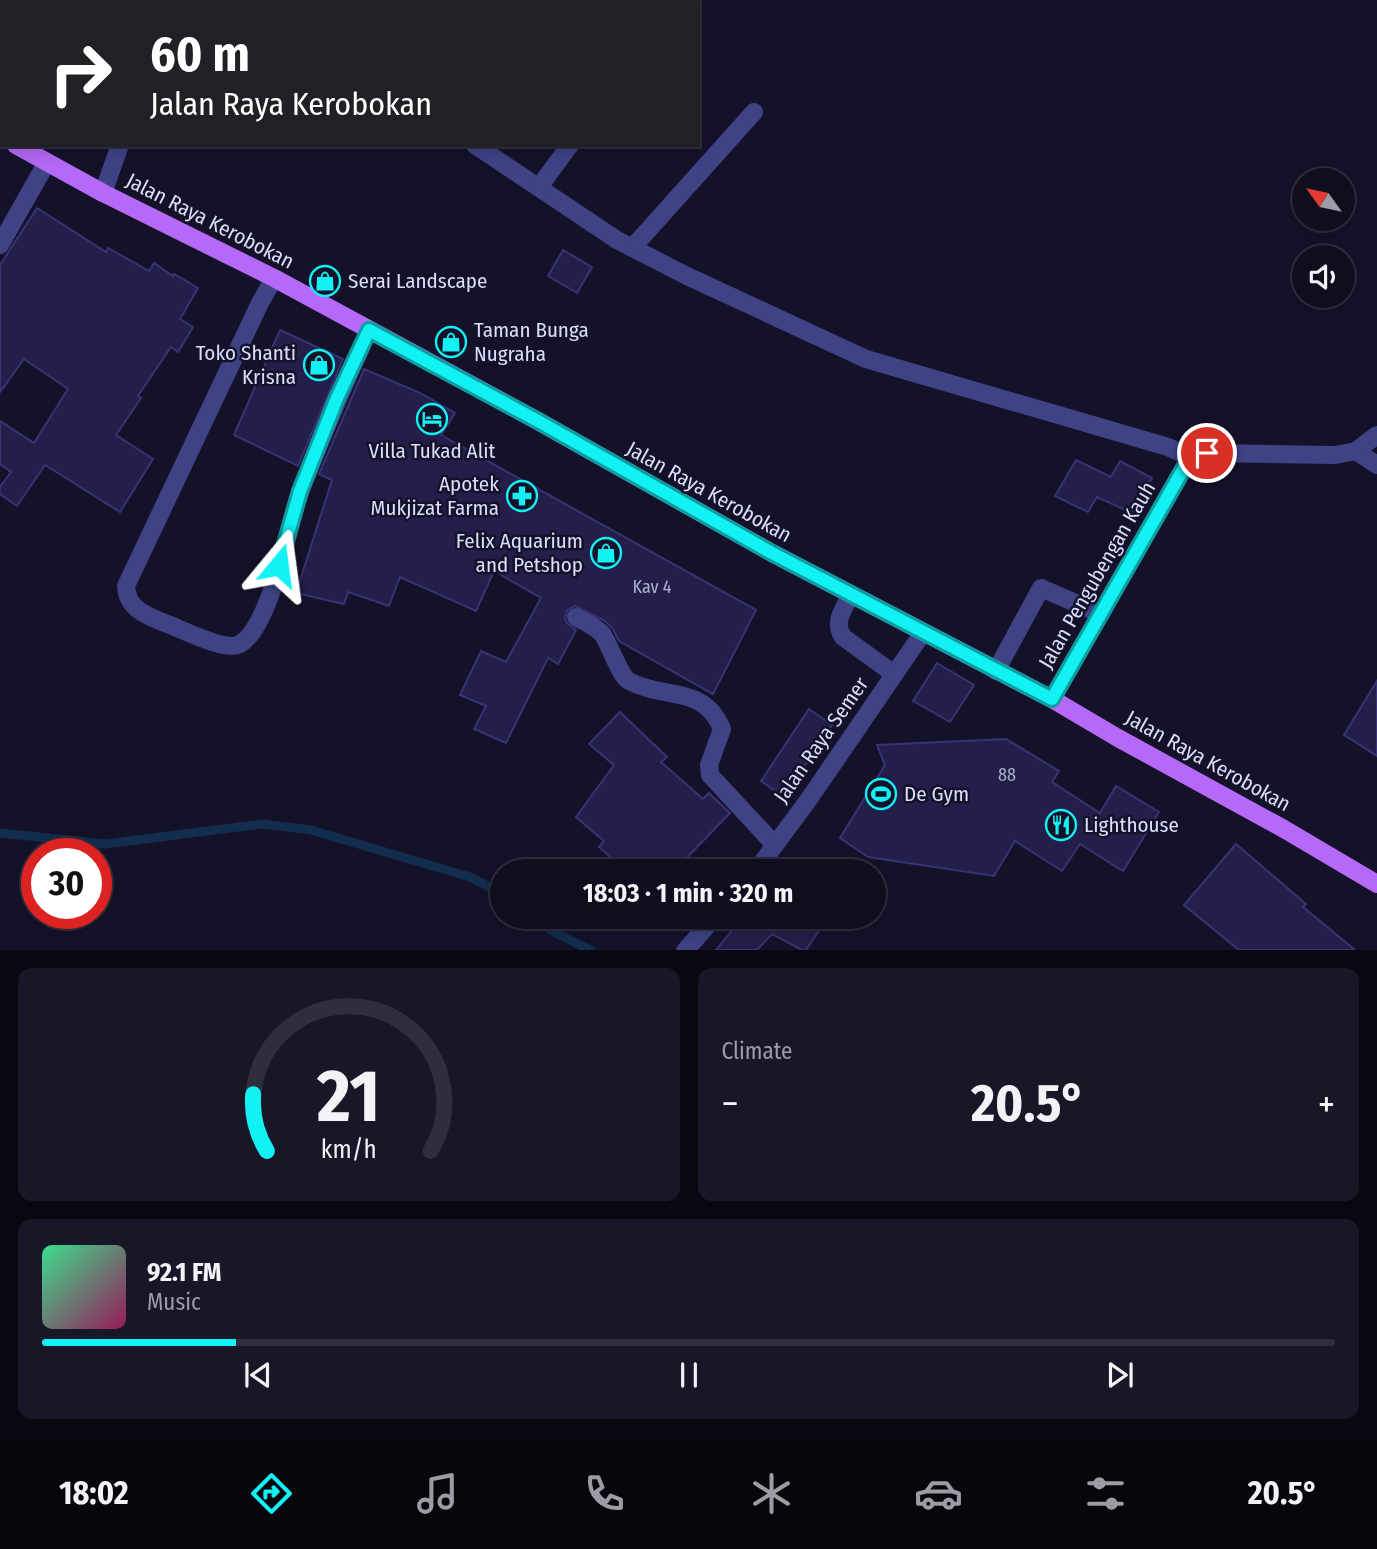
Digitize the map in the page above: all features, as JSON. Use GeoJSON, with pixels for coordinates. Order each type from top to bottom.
{"type":"FeatureCollection","features":[{"type":"Feature","properties":{"kind":"main road","name":"Jalan Raya Kerobokan"},"geometry":{"type":"LineString","coordinates":[[20,147],[103,193],[274,278],[538,421],[772,553],[922,634],[1052,699],[1377,884]]}},
{"type":"Feature","properties":{"kind":"street"},"geometry":{"type":"LineString","coordinates":[[632,247],[754,112]]}},
{"type":"Feature","properties":{"kind":"street"},"geometry":{"type":"LineString","coordinates":[[103,193],[119,147]]}},
{"type":"Feature","properties":{"kind":"street"},"geometry":{"type":"LineString","coordinates":[[478,147],[632,247],[687,276],[866,359],[1168,447],[1194,458],[1207,453],[1335,455],[1356,451],[1377,435]]}},
{"type":"Feature","properties":{"kind":"street"},"geometry":{"type":"LineString","coordinates":[[539,187],[569,147]]}},
{"type":"Feature","properties":{"kind":"street"},"geometry":{"type":"LineString","coordinates":[[0,245],[47,162]]}},
{"type":"Feature","properties":{"kind":"street"},"geometry":{"type":"LineString","coordinates":[[274,278],[126,586],[126,597],[135,608],[227,647],[239,645],[249,636],[258,624],[272,590],[300,491],[332,410],[369,330]]}},
{"type":"Feature","properties":{"kind":"street"},"geometry":{"type":"LineString","coordinates":[[1356,451],[1377,465]]}},
{"type":"Feature","properties":{"kind":"street","name":"Jalan Pengubengan Kauh"},"geometry":{"type":"LineString","coordinates":[[1052,699],[1184,468],[1194,458]]}},
{"type":"Feature","properties":{"kind":"street"},"geometry":{"type":"LineString","coordinates":[[996,671],[1041,588],[1101,614]]}},
{"type":"Feature","properties":{"kind":"street"},"geometry":{"type":"LineString","coordinates":[[851,595],[838,619],[837,629],[843,637],[894,674]]}},
{"type":"Feature","properties":{"kind":"street"},"geometry":{"type":"LineString","coordinates":[[576,617],[602,633],[616,658],[621,675],[628,681],[645,688],[685,695],[709,707],[722,729],[709,765],[710,775],[775,845]]}},
{"type":"Feature","properties":{"kind":"street","name":"Jalan Raya Semer"},"geometry":{"type":"LineString","coordinates":[[765,859],[922,634]]}},
{"type":"Feature","properties":{"kind":"street"},"geometry":{"type":"LineString","coordinates":[[685,950],[704,929]]}},
{"type":"Feature","properties":{"kind":"building"},"geometry":{"type":"Polygon","coordinates":[[[37,208],[106,252],[108,248],[149,271],[154,263],[198,288],[180,319],[193,327],[178,352],[171,347],[116,435],[153,459],[120,512],[45,465],[17,506],[0,494],[0,487],[11,472],[0,464],[0,421],[34,443],[68,389],[24,359],[0,392],[0,265],[37,208]]]}},
{"type":"Feature","properties":{"kind":"building"},"geometry":{"type":"Polygon","coordinates":[[[563,250],[592,267],[577,293],[548,276],[563,250]]]}},
{"type":"Feature","properties":{"kind":"building"},"geometry":{"type":"Polygon","coordinates":[[[280,330],[343,359],[298,466],[234,435],[280,330]]]}},
{"type":"Feature","properties":{"kind":"building"},"geometry":{"type":"Polygon","coordinates":[[[364,369],[420,393],[455,413],[441,435],[756,610],[713,694],[619,641],[605,621],[575,606],[567,611],[565,618],[576,630],[558,664],[548,658],[506,743],[474,729],[486,706],[460,695],[481,651],[506,662],[541,598],[494,571],[476,611],[400,577],[389,606],[348,592],[344,604],[296,593],[332,480],[319,474],[364,369]]]}},
{"type":"Feature","properties":{"kind":"building"},"geometry":{"type":"Polygon","coordinates":[[[1076,460],[1111,477],[1120,461],[1152,478],[1132,513],[1097,497],[1088,512],[1055,496],[1076,460]]]}},
{"type":"Feature","properties":{"kind":"building"},"geometry":{"type":"Polygon","coordinates":[[[937,663],[974,685],[950,722],[913,701],[937,663]]]}},
{"type":"Feature","properties":{"kind":"building"},"geometry":{"type":"Polygon","coordinates":[[[1377,681],[1377,756],[1344,735],[1377,681]]]}},
{"type":"Feature","properties":{"kind":"building"},"geometry":{"type":"Polygon","coordinates":[[[809,709],[832,725],[784,797],[761,781],[809,709]]]}},
{"type":"Feature","properties":{"kind":"building"},"geometry":{"type":"Polygon","coordinates":[[[620,712],[667,757],[661,762],[703,799],[709,793],[730,813],[686,859],[612,859],[599,847],[604,841],[576,817],[614,765],[589,744],[620,712]]]}},
{"type":"Feature","properties":{"kind":"building"},"geometry":{"type":"Polygon","coordinates":[[[1006,739],[1059,771],[1052,782],[1100,813],[1116,786],[1159,812],[1123,871],[1080,844],[1062,871],[1015,841],[994,876],[868,857],[840,838],[885,765],[877,745],[1006,739]]]}},
{"type":"Feature","properties":{"kind":"building"},"geometry":{"type":"Polygon","coordinates":[[[1236,844],[1306,904],[1303,907],[1355,950],[1239,950],[1184,905],[1236,844]]]}},
{"type":"Feature","properties":{"kind":"building"},"geometry":{"type":"Polygon","coordinates":[[[733,929],[820,929],[806,950],[772,934],[757,950],[716,950],[733,929]]]}},
{"type":"Feature","properties":{"kind":"waterway"},"geometry":{"type":"LineString","coordinates":[[0,833],[106,844],[262,824],[311,830],[470,877],[490,888]]}},
{"type":"Feature","properties":{"kind":"waterway"},"geometry":{"type":"LineString","coordinates":[[550,929],[590,950]]}},
{"type":"Feature","properties":{"kind":"place","name":"Serai Landscape"},"geometry":{"type":"Point","coordinates":[325,281]}},
{"type":"Feature","properties":{"kind":"place","name":"Taman Bunga Nugraha"},"geometry":{"type":"Point","coordinates":[451,342]}},
{"type":"Feature","properties":{"kind":"place","name":"Toko Shanti Krisna"},"geometry":{"type":"Point","coordinates":[319,365]}},
{"type":"Feature","properties":{"kind":"place","name":"Villa Tukad Alit"},"geometry":{"type":"Point","coordinates":[432,419]}},
{"type":"Feature","properties":{"kind":"place","name":"Apotek Mukjizat Farma"},"geometry":{"type":"Point","coordinates":[522,496]}},
{"type":"Feature","properties":{"kind":"place","name":"Felix Aquarium and Petshop"},"geometry":{"type":"Point","coordinates":[606,553]}},
{"type":"Feature","properties":{"kind":"place","name":"De Gym"},"geometry":{"type":"Point","coordinates":[881,794]}},
{"type":"Feature","properties":{"kind":"place","name":"Lighthouse"},"geometry":{"type":"Point","coordinates":[1061,825]}},
{"type":"Feature","properties":{"kind":"route"},"geometry":{"type":"LineString","coordinates":[[279,565],[300,491],[337,398],[369,330],[538,421],[772,553],[922,634],[1052,699],[1184,468],[1194,458],[1207,453]]}}]}
